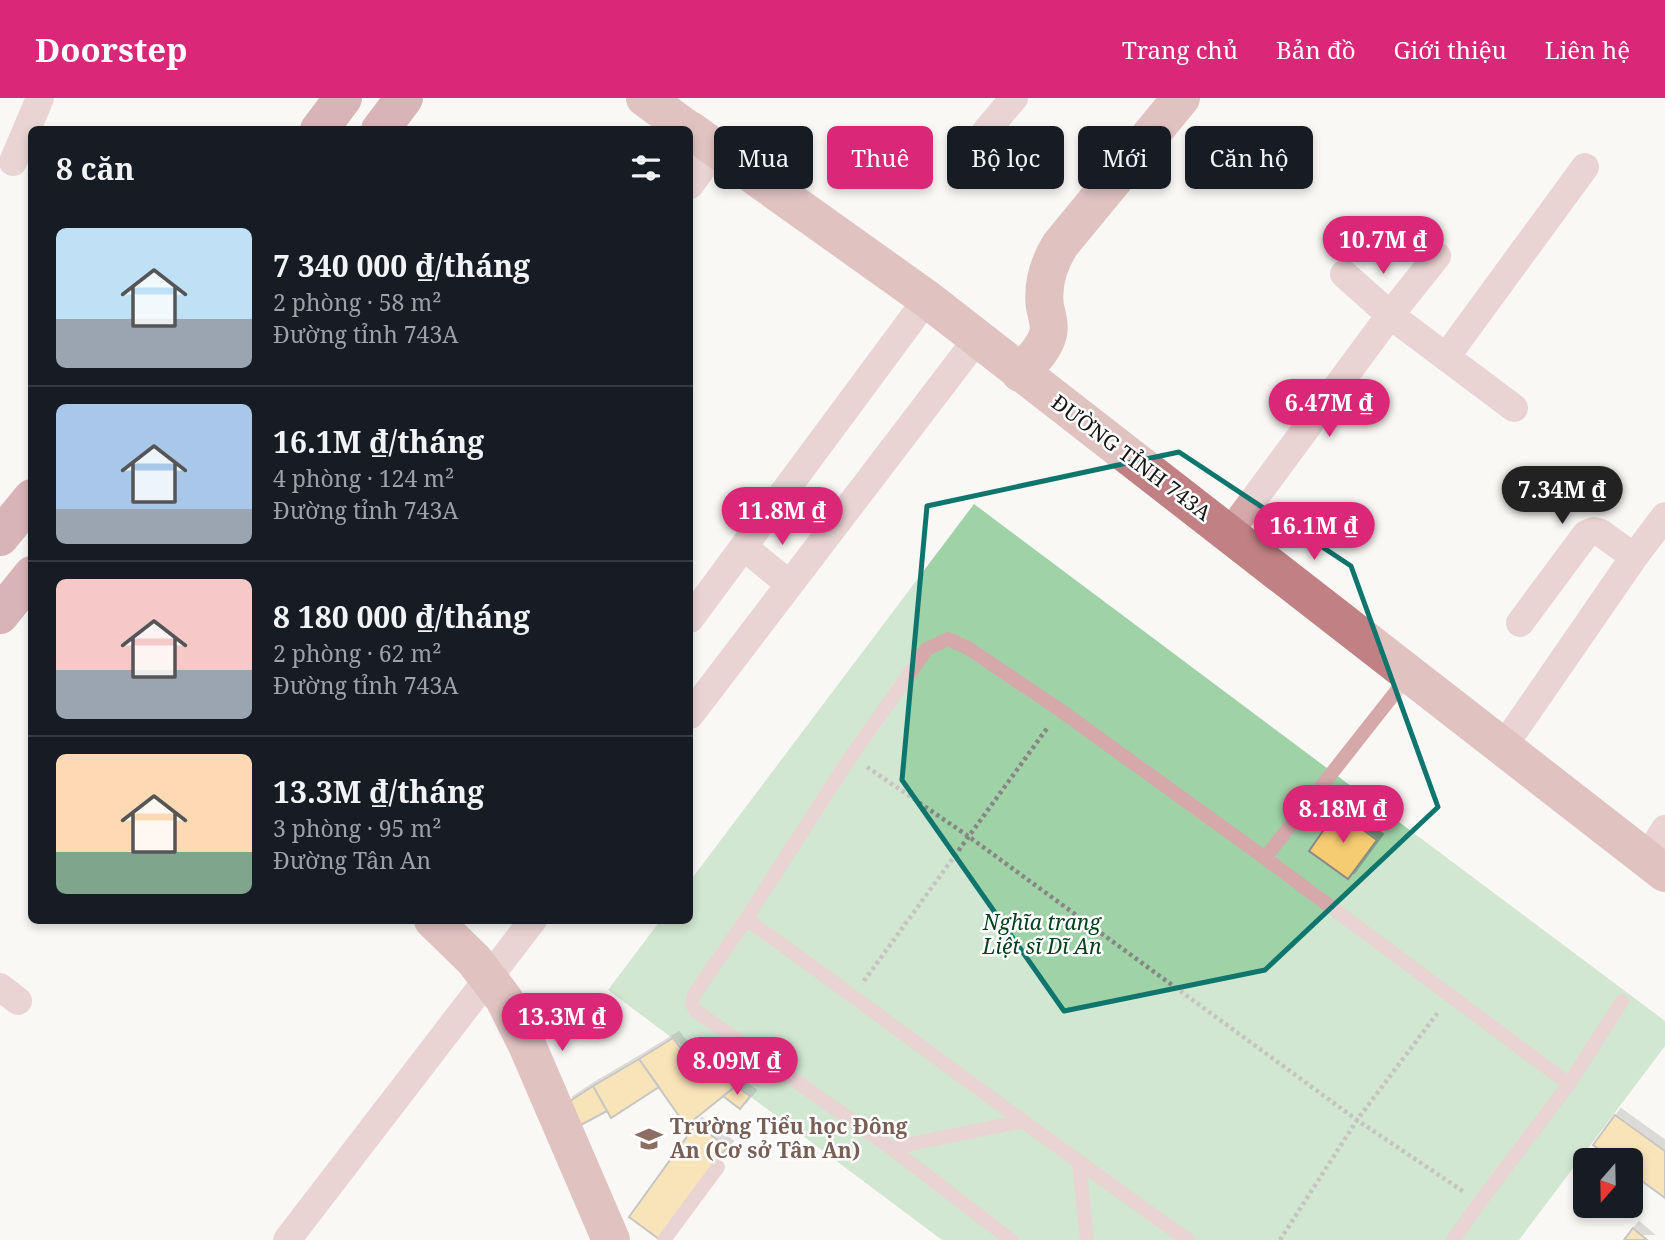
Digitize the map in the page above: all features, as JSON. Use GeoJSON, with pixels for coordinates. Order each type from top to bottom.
{"type":"FeatureCollection","features":[{"type":"Feature","properties":{"kind":"main road"},"geometry":{"type":"LineString","coordinates":[[322,126],[343,98]]}},
{"type":"Feature","properties":{"kind":"main road"},"geometry":{"type":"LineString","coordinates":[[383,126],[404,98]]}},
{"type":"Feature","properties":{"kind":"main road","name":"ĐƯỜNG TỈNH 743A"},"geometry":{"type":"LineString","coordinates":[[645,98],[684,126]]}},
{"type":"Feature","properties":{"kind":"main road"},"geometry":{"type":"LineString","coordinates":[[1020,373],[1038,353],[1049,331],[1045,303],[1047,274],[1054,254],[1181,98]]}},
{"type":"Feature","properties":{"kind":"main road","name":"ĐƯỜNG TỈNH 743A"},"geometry":{"type":"LineString","coordinates":[[698,136],[927,299],[1503,747],[1659,854]]}},
{"type":"Feature","properties":{"kind":"main road"},"geometry":{"type":"LineString","coordinates":[[0,537],[28,503]]}},
{"type":"Feature","properties":{"kind":"main road"},"geometry":{"type":"LineString","coordinates":[[0,551],[28,574]]}},
{"type":"Feature","properties":{"kind":"main road"},"geometry":{"type":"LineString","coordinates":[[0,615],[28,581]]}},
{"type":"Feature","properties":{"kind":"main road"},"geometry":{"type":"LineString","coordinates":[[451,927],[504,999],[527,1045],[611,1240]]}},
{"type":"Feature","properties":{"kind":"street"},"geometry":{"type":"LineString","coordinates":[[28,126],[40,98]]}},
{"type":"Feature","properties":{"kind":"street"},"geometry":{"type":"LineString","coordinates":[[990,126],[1014,98]]}},
{"type":"Feature","properties":{"kind":"street"},"geometry":{"type":"LineString","coordinates":[[13,162],[28,126]]}},
{"type":"Feature","properties":{"kind":"street"},"geometry":{"type":"LineString","coordinates":[[693,167],[698,136]]}},
{"type":"Feature","properties":{"kind":"street"},"geometry":{"type":"LineString","coordinates":[[1446,357],[1585,167]]}},
{"type":"Feature","properties":{"kind":"street"},"geometry":{"type":"LineString","coordinates":[[1229,533],[1390,315],[1437,256]]}},
{"type":"Feature","properties":{"kind":"street"},"geometry":{"type":"LineString","coordinates":[[1344,274],[1390,315],[1514,408]]}},
{"type":"Feature","properties":{"kind":"street"},"geometry":{"type":"LineString","coordinates":[[693,615],[927,299]]}},
{"type":"Feature","properties":{"kind":"street"},"geometry":{"type":"LineString","coordinates":[[693,711],[977,339]]}},
{"type":"Feature","properties":{"kind":"street"},"geometry":{"type":"LineString","coordinates":[[783,492],[834,526]]}},
{"type":"Feature","properties":{"kind":"street"},"geometry":{"type":"LineString","coordinates":[[1503,747],[1665,516]]}},
{"type":"Feature","properties":{"kind":"street"},"geometry":{"type":"LineString","coordinates":[[1520,623],[1586,534],[1594,531],[1601,533],[1634,557]]}},
{"type":"Feature","properties":{"kind":"street"},"geometry":{"type":"LineString","coordinates":[[744,547],[789,584]]}},
{"type":"Feature","properties":{"kind":"street"},"geometry":{"type":"LineString","coordinates":[[287,1240],[530,924]]}},
{"type":"Feature","properties":{"kind":"lane"},"geometry":{"type":"LineString","coordinates":[[1011,1240],[891,1148],[696,1011],[692,1004],[694,995],[851,755],[927,649],[948,639],[968,648],[1060,710],[1569,1084]]}},
{"type":"Feature","properties":{"kind":"lane"},"geometry":{"type":"LineString","coordinates":[[1265,859],[1410,675]]}},
{"type":"Feature","properties":{"kind":"lane"},"geometry":{"type":"LineString","coordinates":[[746,919],[1188,1240]]}},
{"type":"Feature","properties":{"kind":"lane"},"geometry":{"type":"LineString","coordinates":[[1453,1240],[1569,1084],[1622,1001]]}},
{"type":"Feature","properties":{"kind":"lane"},"geometry":{"type":"LineString","coordinates":[[891,1148],[1024,1121]]}},
{"type":"Feature","properties":{"kind":"lane"},"geometry":{"type":"LineString","coordinates":[[1079,1163],[1087,1240]]}},
{"type":"Feature","properties":{"kind":"lane"},"geometry":{"type":"LineString","coordinates":[[664,1240],[718,1167]]}},
{"type":"Feature","properties":{"kind":"path"},"geometry":{"type":"LineString","coordinates":[[854,996],[1060,710]]}},
{"type":"Feature","properties":{"kind":"path"},"geometry":{"type":"LineString","coordinates":[[851,755],[968,836],[1357,1120],[1479,1203]]}},
{"type":"Feature","properties":{"kind":"path"},"geometry":{"type":"LineString","coordinates":[[1280,1240],[1357,1120],[1450,997]]}},
{"type":"Feature","properties":{"kind":"highlighted area"},"geometry":{"type":"Polygon","coordinates":[[[1179,452],[1351,566],[1438,807],[1265,970],[1064,1011],[902,780],[927,506],[1179,452]]]}},
{"type":"Feature","properties":{"kind":"green space","name":"Nghĩa trang Liệt sĩ Dĩ An"},"geometry":{"type":"Polygon","coordinates":[[[974,504],[1665,1021],[1665,1046],[1588,1148],[1573,1148],[1573,1168],[1519,1240],[942,1240],[608,990],[658,924],[693,924],[693,877],[974,504]]]}},
{"type":"Feature","properties":{"kind":"building"},"geometry":{"type":"Polygon","coordinates":[[[1337,811],[1377,840],[1348,879],[1309,851],[1337,811]]]}},
{"type":"Feature","properties":{"kind":"building"},"geometry":{"type":"Polygon","coordinates":[[[673,1038],[704,1078],[715,1069],[736,1086],[686,1126],[639,1059],[673,1038]]]}},
{"type":"Feature","properties":{"kind":"building"},"geometry":{"type":"Polygon","coordinates":[[[639,1059],[659,1087],[611,1118],[593,1086],[639,1059]]]}},
{"type":"Feature","properties":{"kind":"building"},"geometry":{"type":"Polygon","coordinates":[[[593,1086],[607,1111],[577,1127],[567,1103],[593,1086]]]}},
{"type":"Feature","properties":{"kind":"building"},"geometry":{"type":"Polygon","coordinates":[[[736,1086],[750,1096],[740,1109],[723,1096],[736,1086]]]}},
{"type":"Feature","properties":{"kind":"building"},"geometry":{"type":"Polygon","coordinates":[[[1615,1115],[1665,1151],[1665,1198],[1643,1182],[1643,1148],[1597,1148],[1593,1145],[1615,1115]]]}},
{"type":"Feature","properties":{"kind":"building"},"geometry":{"type":"Polygon","coordinates":[[[696,1124],[727,1147],[659,1239],[629,1217],[696,1124]]]}},
{"type":"Feature","properties":{"kind":"building"},"geometry":{"type":"Polygon","coordinates":[[[1633,1228],[1647,1240],[1624,1240],[1633,1228]]]}},
{"type":"Feature","properties":{"kind":"place","name":"Trường Tiểu học Đông An (Cơ sở Tân An)"},"geometry":{"type":"Point","coordinates":[649,1139]}}]}
